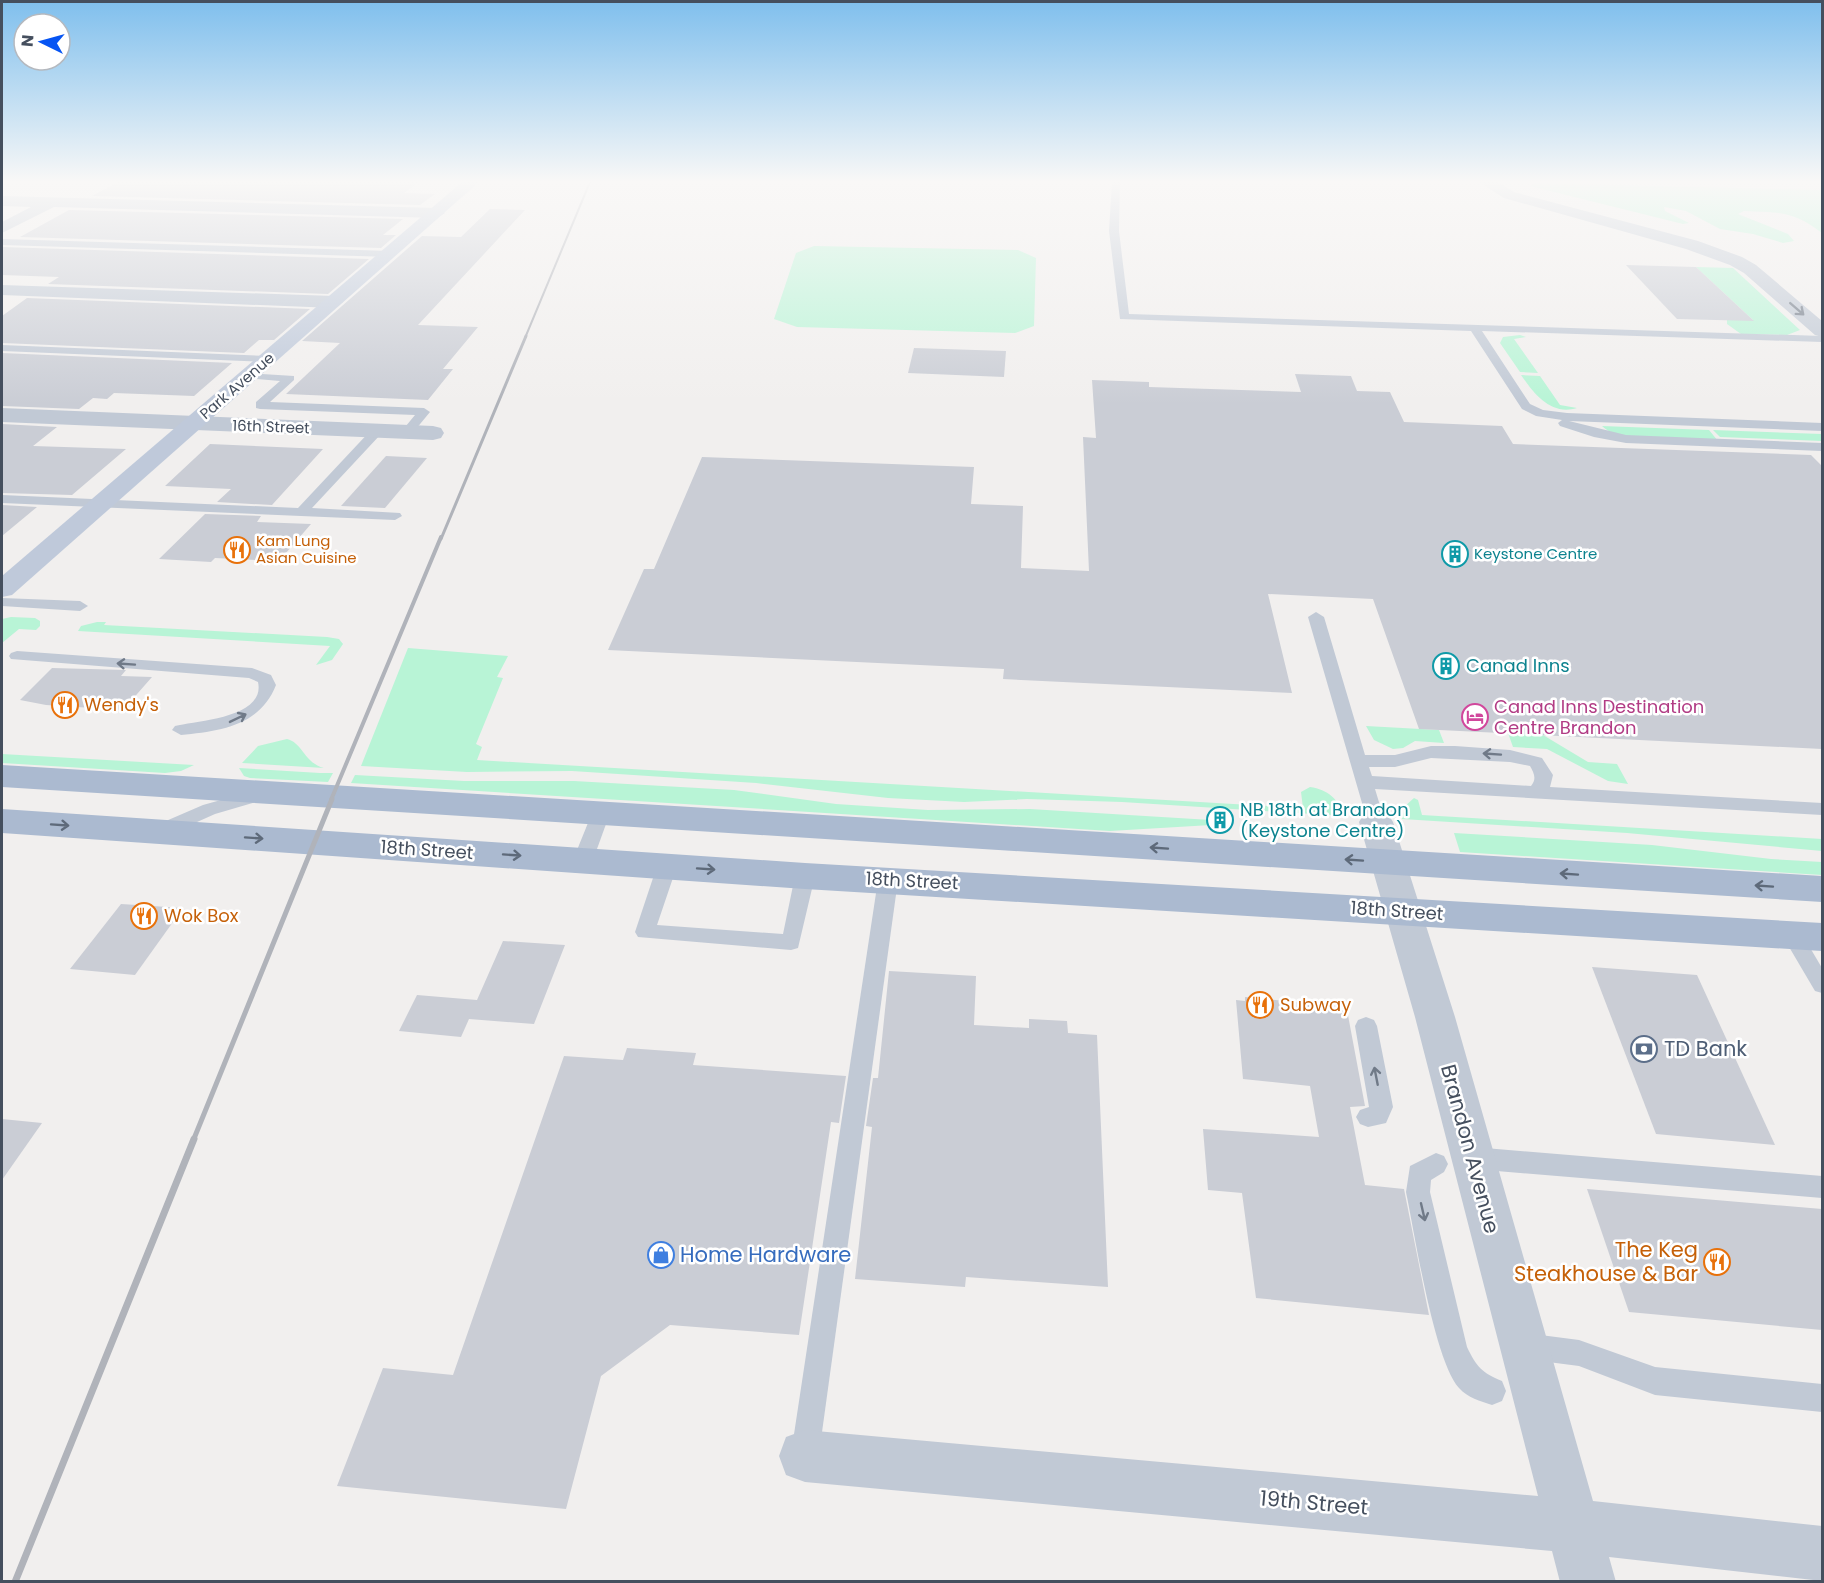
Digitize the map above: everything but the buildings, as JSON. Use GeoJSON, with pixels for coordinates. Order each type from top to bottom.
{"type":"FeatureCollection","features":[{"type":"Feature","properties":{"kind":"main road"},"geometry":{"type":"LineString","coordinates":[[2,776],[1822,889]]}},
{"type":"Feature","properties":{"kind":"main road","name":"18th Street"},"geometry":{"type":"LineString","coordinates":[[2,821],[805,876],[1404,910],[1807,936]]}},
{"type":"Feature","properties":{"kind":"street","name":"Park Avenue"},"geometry":{"type":"LineString","coordinates":[[2,589],[388,256]]}},
{"type":"Feature","properties":{"kind":"street"},"geometry":{"type":"LineString","coordinates":[[1722,256],[1750,269],[1822,331]]}},
{"type":"Feature","properties":{"kind":"street"},"geometry":{"type":"LineString","coordinates":[[1755,256],[1771,263]]}},
{"type":"Feature","properties":{"kind":"street"},"geometry":{"type":"LineString","coordinates":[[2,290],[334,302]]}},
{"type":"Feature","properties":{"kind":"street","name":"16th Street"},"geometry":{"type":"LineString","coordinates":[[2,416],[434,433]]}},
{"type":"Feature","properties":{"kind":"street","name":"Brandon Avenue"},"geometry":{"type":"LineString","coordinates":[[1376,822],[1404,910],[1454,1161],[1524,1346],[1588,1581]]}},
{"type":"Feature","properties":{"kind":"street","name":"19th Street"},"geometry":{"type":"LineString","coordinates":[[805,1456],[1573,1527],[1822,1554]]}},
{"type":"Feature","properties":{"kind":"lane"},"geometry":{"type":"LineString","coordinates":[[1117,256],[1124,317],[1822,339]]}},
{"type":"Feature","properties":{"kind":"lane"},"geometry":{"type":"LineString","coordinates":[[1474,328],[1522,402],[1540,413],[1585,431],[1626,439],[1822,447]]}},
{"type":"Feature","properties":{"kind":"lane"},"geometry":{"type":"LineString","coordinates":[[2,348],[268,359]]}},
{"type":"Feature","properties":{"kind":"lane"},"geometry":{"type":"LineString","coordinates":[[248,376],[290,378],[260,405],[424,412],[407,432]]}},
{"type":"Feature","properties":{"kind":"lane"},"geometry":{"type":"LineString","coordinates":[[257,426],[279,406]]}},
{"type":"Feature","properties":{"kind":"lane"},"geometry":{"type":"LineString","coordinates":[[1540,413],[1567,417],[1822,426]]}},
{"type":"Feature","properties":{"kind":"lane"},"geometry":{"type":"LineString","coordinates":[[301,512],[377,430]]}},
{"type":"Feature","properties":{"kind":"lane"},"geometry":{"type":"LineString","coordinates":[[2,499],[395,516]]}},
{"type":"Feature","properties":{"kind":"lane"},"geometry":{"type":"LineString","coordinates":[[2,602],[80,606]]}},
{"type":"Feature","properties":{"kind":"lane"},"geometry":{"type":"LineString","coordinates":[[1316,618],[1376,822]]}},
{"type":"Feature","properties":{"kind":"lane"},"geometry":{"type":"LineString","coordinates":[[17,656],[252,673],[265,679],[268,685],[266,694],[247,713],[218,726],[181,730]]}},
{"type":"Feature","properties":{"kind":"lane"},"geometry":{"type":"LineString","coordinates":[[1359,761],[1395,761],[1431,752],[1510,756],[1536,762],[1580,794]]}},
{"type":"Feature","properties":{"kind":"lane"},"geometry":{"type":"LineString","coordinates":[[1536,762],[1544,775],[1543,784],[1536,792]]}},
{"type":"Feature","properties":{"kind":"lane"},"geometry":{"type":"LineString","coordinates":[[1365,782],[1822,809]]}},
{"type":"Feature","properties":{"kind":"lane"},"geometry":{"type":"LineString","coordinates":[[159,832],[194,814],[225,803],[281,793]]}},
{"type":"Feature","properties":{"kind":"lane"},"geometry":{"type":"LineString","coordinates":[[583,860],[601,813]]}},
{"type":"Feature","properties":{"kind":"lane"},"geometry":{"type":"LineString","coordinates":[[667,866],[645,933],[791,942],[805,876]]}},
{"type":"Feature","properties":{"kind":"lane"},"geometry":{"type":"LineString","coordinates":[[805,1456],[888,880]]}},
{"type":"Feature","properties":{"kind":"lane"},"geometry":{"type":"LineString","coordinates":[[1807,936],[1820,985],[1822,985]]}},
{"type":"Feature","properties":{"kind":"lane"},"geometry":{"type":"LineString","coordinates":[[1366,1026],[1381,1107],[1378,1116],[1368,1117]]}},
{"type":"Feature","properties":{"kind":"lane"},"geometry":{"type":"LineString","coordinates":[[1492,1391],[1479,1387],[1468,1378],[1454,1351],[1418,1192],[1419,1174],[1454,1161],[1822,1187]]}},
{"type":"Feature","properties":{"kind":"lane"},"geometry":{"type":"LineString","coordinates":[[1524,1346],[1580,1353],[1655,1381],[1822,1398]]}},
{"type":"Feature","properties":{"kind":"green space"},"geometry":{"type":"Polygon","coordinates":[[[795,256],[1031,256],[1036,258],[1034,326],[1015,333],[797,327],[774,319],[795,256]]]}},
{"type":"Feature","properties":{"kind":"green space"},"geometry":{"type":"Polygon","coordinates":[[[1696,267],[1733,268],[1800,330],[1787,335],[1741,334],[1727,324],[1727,320],[1753,320],[1696,267]]]}},
{"type":"Feature","properties":{"kind":"green space"},"geometry":{"type":"Polygon","coordinates":[[[1520,335],[1526,337],[1514,339],[1538,373],[1520,372],[1500,343],[1503,337],[1520,335]]]}},
{"type":"Feature","properties":{"kind":"green space"},"geometry":{"type":"Polygon","coordinates":[[[1521,375],[1540,376],[1560,405],[1577,408],[1559,409],[1544,402],[1521,375]]]}},
{"type":"Feature","properties":{"kind":"green space"},"geometry":{"type":"Polygon","coordinates":[[[1602,426],[1709,430],[1718,441],[1657,441],[1624,437],[1602,426]]]}},
{"type":"Feature","properties":{"kind":"green space"},"geometry":{"type":"Polygon","coordinates":[[[1713,430],[1822,434],[1822,441],[1720,437],[1713,430]]]}},
{"type":"Feature","properties":{"kind":"green space"},"geometry":{"type":"Polygon","coordinates":[[[35,618],[40,621],[40,626],[36,630],[19,629],[2,643],[2,619],[35,618]]]}},
{"type":"Feature","properties":{"kind":"green space"},"geometry":{"type":"Polygon","coordinates":[[[106,622],[104,625],[327,637],[339,639],[343,644],[332,660],[316,665],[330,646],[78,631],[81,626],[106,622]]]}},
{"type":"Feature","properties":{"kind":"green space"},"geometry":{"type":"Polygon","coordinates":[[[408,648],[508,656],[497,677],[503,678],[476,744],[482,747],[477,760],[1303,808],[1301,792],[1310,787],[1332,796],[1339,804],[1344,816],[1122,802],[1027,799],[964,802],[888,798],[756,783],[572,771],[467,772],[361,766],[408,648]]]}},
{"type":"Feature","properties":{"kind":"green space"},"geometry":{"type":"Polygon","coordinates":[[[1366,726],[1439,730],[1444,743],[1415,741],[1403,748],[1393,749],[1374,740],[1366,726]]]}},
{"type":"Feature","properties":{"kind":"green space"},"geometry":{"type":"Polygon","coordinates":[[[1508,733],[1543,735],[1588,762],[1617,764],[1628,784],[1608,781],[1547,749],[1513,747],[1508,733]]]}},
{"type":"Feature","properties":{"kind":"green space"},"geometry":{"type":"Polygon","coordinates":[[[287,739],[297,745],[312,762],[324,768],[242,763],[258,746],[287,739]]]}},
{"type":"Feature","properties":{"kind":"green space"},"geometry":{"type":"Polygon","coordinates":[[[2,754],[194,765],[181,771],[165,773],[2,763],[2,754]]]}},
{"type":"Feature","properties":{"kind":"green space"},"geometry":{"type":"Polygon","coordinates":[[[239,768],[333,773],[328,782],[250,778],[244,776],[239,768]]]}},
{"type":"Feature","properties":{"kind":"green space"},"geometry":{"type":"Polygon","coordinates":[[[355,775],[464,781],[574,781],[734,790],[836,804],[928,810],[1030,809],[1211,820],[1211,825],[1110,831],[351,783],[355,775]]]}},
{"type":"Feature","properties":{"kind":"green space"},"geometry":{"type":"Polygon","coordinates":[[[1414,798],[1418,800],[1422,815],[1822,839],[1822,851],[1627,833],[1402,819],[1405,806],[1414,798]]]}},
{"type":"Feature","properties":{"kind":"green space"},"geometry":{"type":"Polygon","coordinates":[[[1454,833],[1652,845],[1771,859],[1822,862],[1822,875],[1460,852],[1454,833]]]}},
{"type":"Feature","properties":{"kind":"railway"},"geometry":{"type":"LineString","coordinates":[[525,338],[559,256]]}},
{"type":"Feature","properties":{"kind":"railway"},"geometry":{"type":"LineString","coordinates":[[441,539],[526,336]]}},
{"type":"Feature","properties":{"kind":"railway"},"geometry":{"type":"LineString","coordinates":[[331,800],[441,537]]}},
{"type":"Feature","properties":{"kind":"railway"},"geometry":{"type":"LineString","coordinates":[[193,1141],[332,799]]}},
{"type":"Feature","properties":{"kind":"railway"},"geometry":{"type":"LineString","coordinates":[[15,1582],[194,1139]]}},
{"type":"Feature","properties":{"kind":"place","name":"Kam Lung Asian Cuisine"},"geometry":{"type":"Point","coordinates":[237,550]}},
{"type":"Feature","properties":{"kind":"place","name":"Keystone Centre"},"geometry":{"type":"Point","coordinates":[1455,554]}},
{"type":"Feature","properties":{"kind":"place","name":"Canad Inns"},"geometry":{"type":"Point","coordinates":[1446,666]}},
{"type":"Feature","properties":{"kind":"place","name":"Wendy's"},"geometry":{"type":"Point","coordinates":[65,705]}},
{"type":"Feature","properties":{"kind":"place","name":"Canad Inns Destination Centre Brandon"},"geometry":{"type":"Point","coordinates":[1475,717]}},
{"type":"Feature","properties":{"kind":"place","name":"NB 18th at Brandon (Keystone Centre)"},"geometry":{"type":"Point","coordinates":[1220,820]}},
{"type":"Feature","properties":{"kind":"place","name":"Wok Box"},"geometry":{"type":"Point","coordinates":[144,916]}},
{"type":"Feature","properties":{"kind":"place","name":"Subway"},"geometry":{"type":"Point","coordinates":[1260,1005]}},
{"type":"Feature","properties":{"kind":"place","name":"TD Bank"},"geometry":{"type":"Point","coordinates":[1644,1049]}},
{"type":"Feature","properties":{"kind":"place","name":"Home Hardware"},"geometry":{"type":"Point","coordinates":[661,1255]}},
{"type":"Feature","properties":{"kind":"place","name":"The Keg Steakhouse & Bar"},"geometry":{"type":"Point","coordinates":[1717,1262]}}]}
